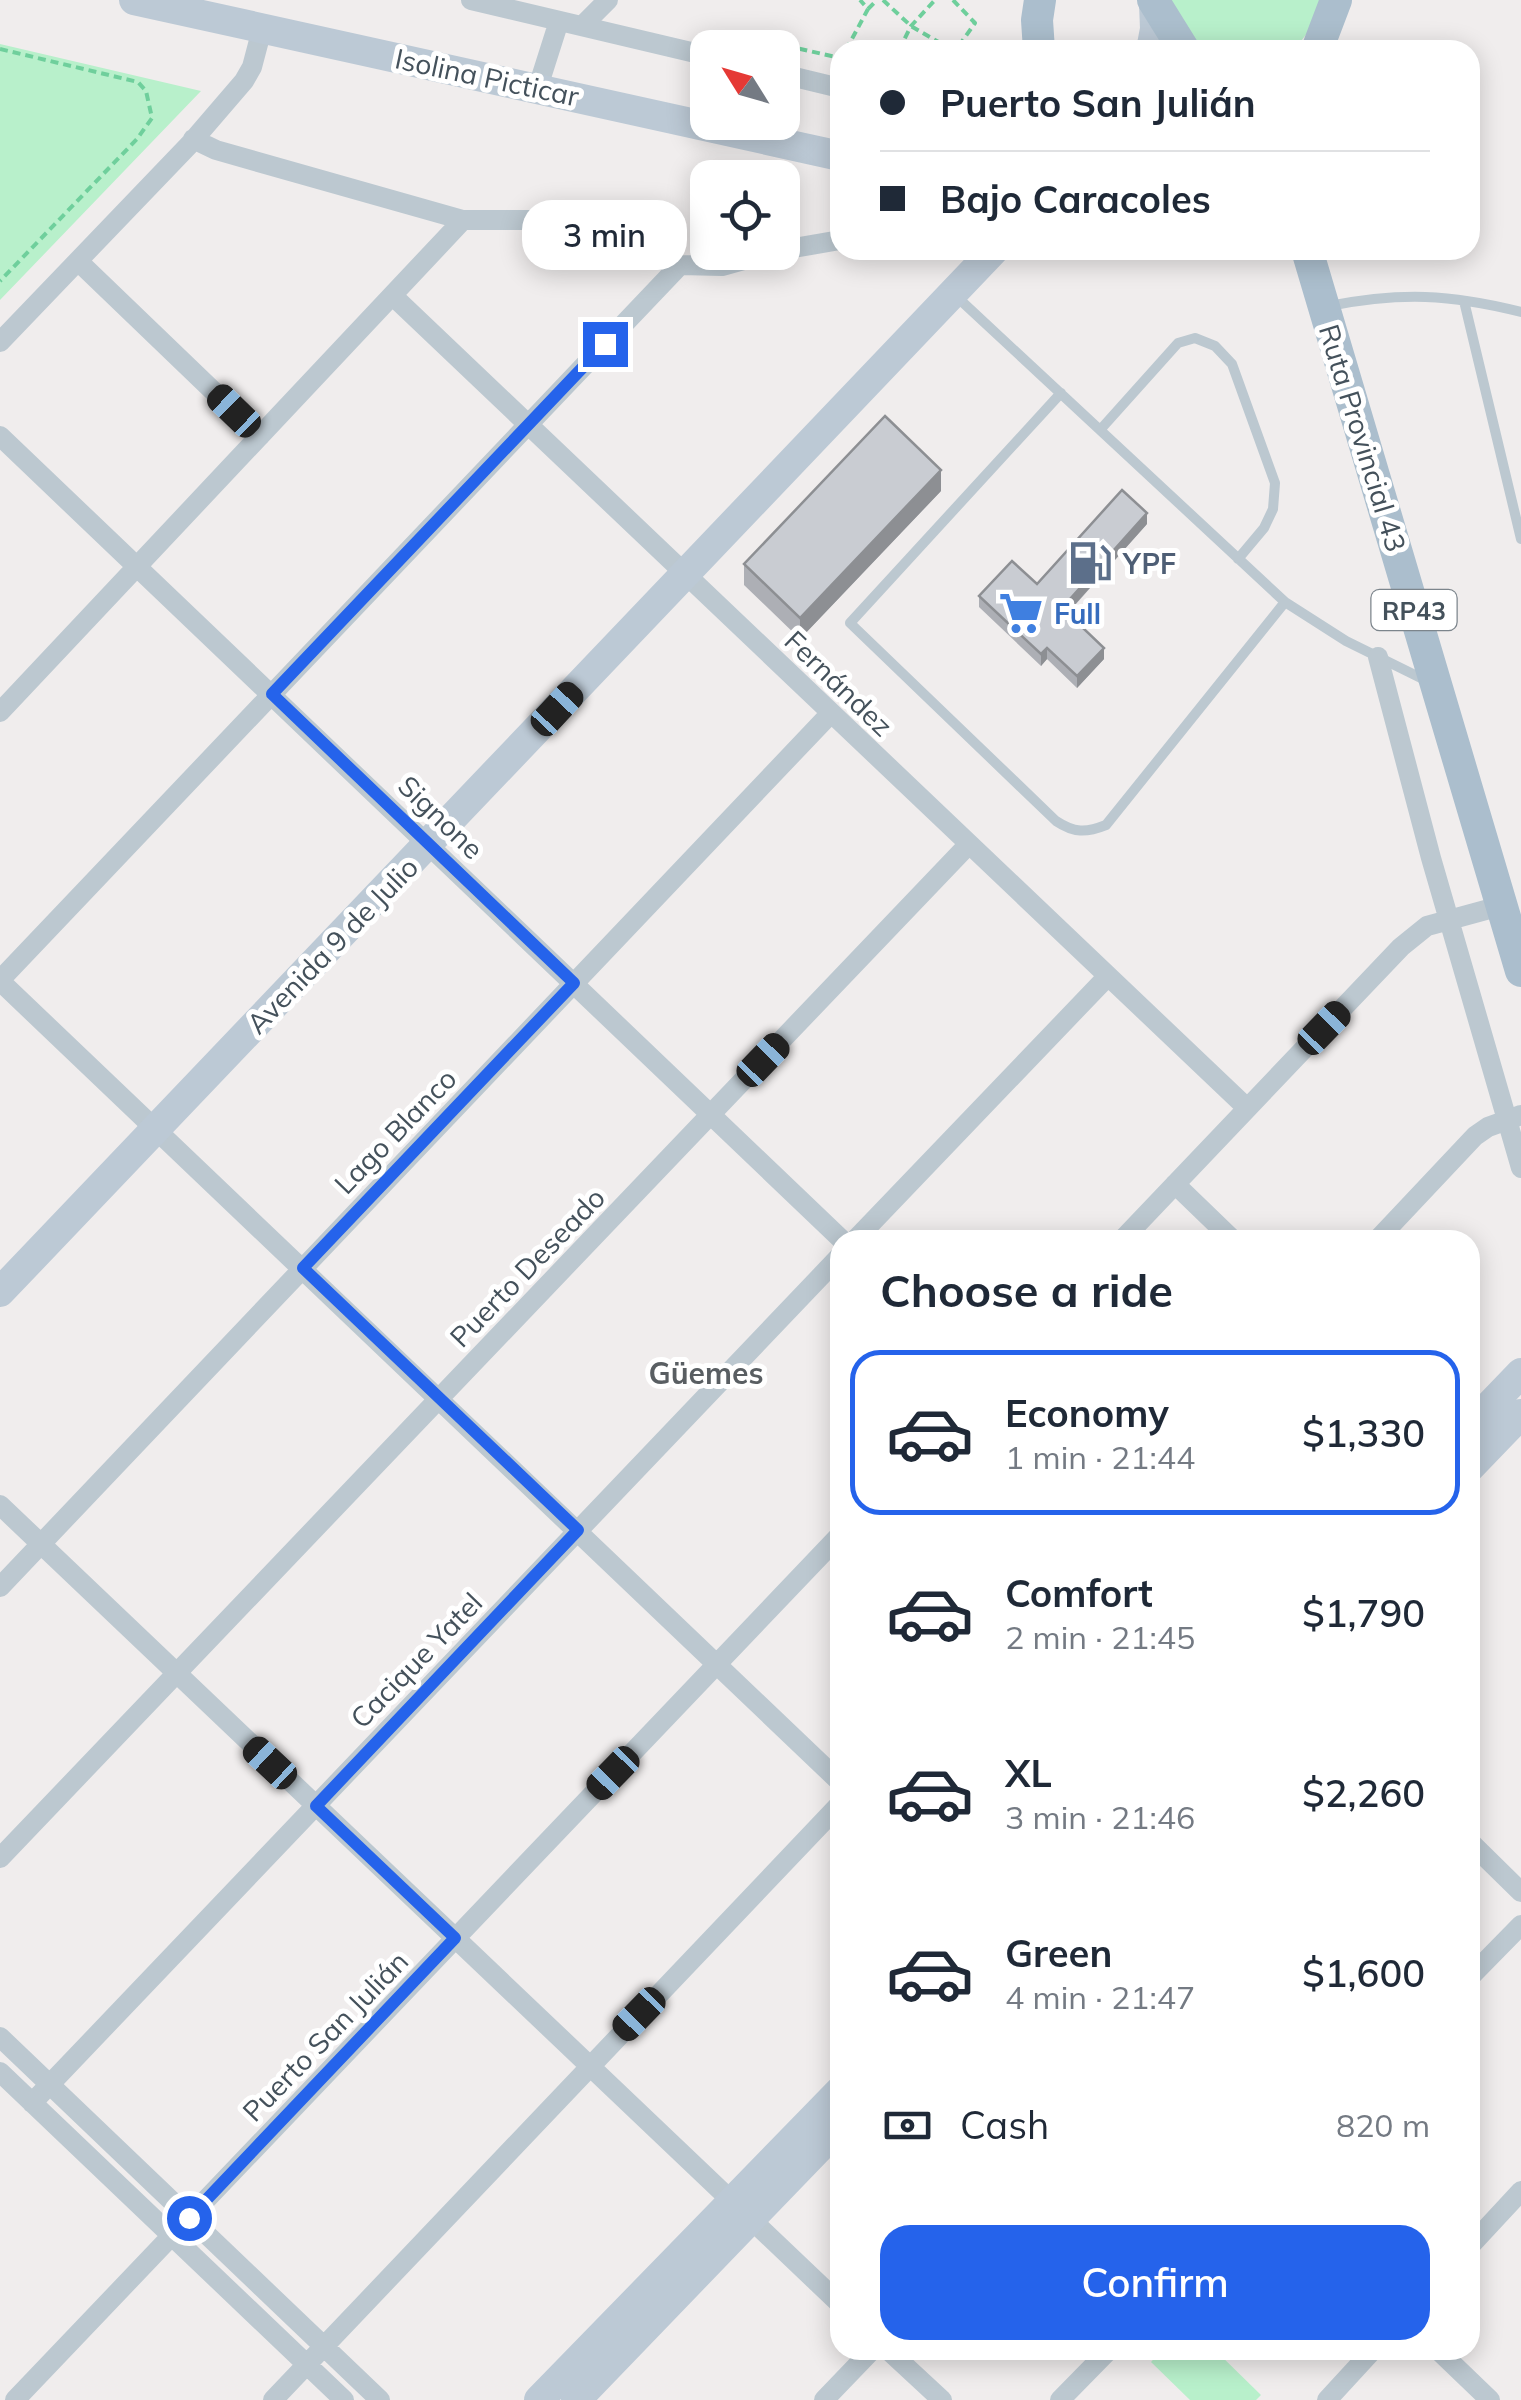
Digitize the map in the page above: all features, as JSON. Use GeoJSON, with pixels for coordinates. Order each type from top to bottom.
{"type":"FeatureCollection","features":[{"type":"Feature","properties":{"kind":"main road"},"geometry":{"type":"LineString","coordinates":[[1037,40],[1040,0]]}},
{"type":"Feature","properties":{"kind":"main road"},"geometry":{"type":"LineString","coordinates":[[1319,40],[1336,0]]}},
{"type":"Feature","properties":{"kind":"main road"},"geometry":{"type":"LineString","coordinates":[[1153,1],[1178,40]]}},
{"type":"Feature","properties":{"kind":"main road","name":"Ruta Provincial 43"},"geometry":{"type":"LineString","coordinates":[[1310,260],[1521,970]]}},
{"type":"Feature","properties":{"kind":"street","name":"Isolina Picticar"},"geometry":{"type":"LineString","coordinates":[[134,0],[204,8],[262,29],[830,154]]}},
{"type":"Feature","properties":{"kind":"street"},"geometry":{"type":"LineString","coordinates":[[471,0],[690,52]]}},
{"type":"Feature","properties":{"kind":"street"},"geometry":{"type":"LineString","coordinates":[[583,25],[608,0]]}},
{"type":"Feature","properties":{"kind":"street"},"geometry":{"type":"LineString","coordinates":[[1153,1],[1153,40]]}},
{"type":"Feature","properties":{"kind":"street"},"geometry":{"type":"LineString","coordinates":[[538,87],[559,21]]}},
{"type":"Feature","properties":{"kind":"street"},"geometry":{"type":"LineString","coordinates":[[0,342],[193,140],[244,81],[262,29]]}},
{"type":"Feature","properties":{"kind":"street"},"geometry":{"type":"LineString","coordinates":[[800,78],[830,86]]}},
{"type":"Feature","properties":{"kind":"street"},"geometry":{"type":"LineString","coordinates":[[193,140],[216,150],[463,220],[529,220],[690,265]]}},
{"type":"Feature","properties":{"kind":"street"},"geometry":{"type":"LineString","coordinates":[[0,712],[463,220]]}},
{"type":"Feature","properties":{"kind":"street"},"geometry":{"type":"LineString","coordinates":[[800,247],[830,242]]}},
{"type":"Feature","properties":{"kind":"street"},"geometry":{"type":"LineString","coordinates":[[78,260],[260,436]]}},
{"type":"Feature","properties":{"kind":"street","name":"Avenida 9 de Julio"},"geometry":{"type":"LineString","coordinates":[[0,1292],[984,260]]}},
{"type":"Feature","properties":{"kind":"street"},"geometry":{"type":"LineString","coordinates":[[680,265],[0,980],[830,1772]]}},
{"type":"Feature","properties":{"kind":"street","name":"Fernández"},"geometry":{"type":"LineString","coordinates":[[393,296],[1247,1108]]}},
{"type":"Feature","properties":{"kind":"street","name":"Signone"},"geometry":{"type":"LineString","coordinates":[[0,436],[832,1230]]}},
{"type":"Feature","properties":{"kind":"street"},"geometry":{"type":"LineString","coordinates":[[1378,657],[1431,858],[1514,1117],[1521,1168]]}},
{"type":"Feature","properties":{"kind":"street","name":"Lago Blanco"},"geometry":{"type":"LineString","coordinates":[[0,1587],[831,714]]}},
{"type":"Feature","properties":{"kind":"street","name":"Puerto Deseado"},"geometry":{"type":"LineString","coordinates":[[0,1858],[969,844]]}},
{"type":"Feature","properties":{"kind":"street"},"geometry":{"type":"LineString","coordinates":[[1131,1230],[1401,947],[1427,926],[1504,905]]}},
{"type":"Feature","properties":{"kind":"street"},"geometry":{"type":"LineString","coordinates":[[865,1230],[1108,976]]}},
{"type":"Feature","properties":{"kind":"street"},"geometry":{"type":"LineString","coordinates":[[1386,1230],[1475,1136],[1514,1117]]}},
{"type":"Feature","properties":{"kind":"street"},"geometry":{"type":"LineString","coordinates":[[1175,1184],[1223,1230]]}},
{"type":"Feature","properties":{"kind":"street","name":"Cacique Yatel"},"geometry":{"type":"LineString","coordinates":[[32,2103],[830,1266]]}},
{"type":"Feature","properties":{"kind":"street"},"geometry":{"type":"LineString","coordinates":[[1480,1415],[1521,1372]]}},
{"type":"Feature","properties":{"kind":"street"},"geometry":{"type":"LineString","coordinates":[[1480,1457],[1521,1414]]}},
{"type":"Feature","properties":{"kind":"street"},"geometry":{"type":"LineString","coordinates":[[0,1506],[830,2295]]}},
{"type":"Feature","properties":{"kind":"street","name":"Puerto San Julián"},"geometry":{"type":"LineString","coordinates":[[15,2400],[830,1546]]}},
{"type":"Feature","properties":{"kind":"street"},"geometry":{"type":"LineString","coordinates":[[273,2400],[830,1814]]}},
{"type":"Feature","properties":{"kind":"street"},"geometry":{"type":"LineString","coordinates":[[1480,1852],[1521,1892]]}},
{"type":"Feature","properties":{"kind":"street"},"geometry":{"type":"LineString","coordinates":[[1480,1968],[1521,1925]]}},
{"type":"Feature","properties":{"kind":"street"},"geometry":{"type":"LineString","coordinates":[[0,2037],[380,2400]]}},
{"type":"Feature","properties":{"kind":"street"},"geometry":{"type":"LineString","coordinates":[[0,2072],[344,2400]]}},
{"type":"Feature","properties":{"kind":"street"},"geometry":{"type":"LineString","coordinates":[[576,2400],[830,2103]]}},
{"type":"Feature","properties":{"kind":"street"},"geometry":{"type":"LineString","coordinates":[[539,2400],[741,2211],[830,2135]]}},
{"type":"Feature","properties":{"kind":"street"},"geometry":{"type":"LineString","coordinates":[[1480,2235],[1521,2191]]}},
{"type":"Feature","properties":{"kind":"street"},"geometry":{"type":"LineString","coordinates":[[824,2400],[862,2360]]}},
{"type":"Feature","properties":{"kind":"street"},"geometry":{"type":"LineString","coordinates":[[899,2360],[942,2400]]}},
{"type":"Feature","properties":{"kind":"street"},"geometry":{"type":"LineString","coordinates":[[1060,2400],[1099,2360]]}},
{"type":"Feature","properties":{"kind":"street"},"geometry":{"type":"LineString","coordinates":[[1326,2400],[1364,2360]]}},
{"type":"Feature","properties":{"kind":"street"},"geometry":{"type":"LineString","coordinates":[[1448,2360],[1490,2400]]}},
{"type":"Feature","properties":{"kind":"lane"},"geometry":{"type":"LineString","coordinates":[[953,293],[1285,602],[1330,632],[1437,686]]}},
{"type":"Feature","properties":{"kind":"lane"},"geometry":{"type":"LineString","coordinates":[[1324,308],[1382,296],[1434,295],[1521,312]]}},
{"type":"Feature","properties":{"kind":"lane"},"geometry":{"type":"LineString","coordinates":[[1464,301],[1521,539]]}},
{"type":"Feature","properties":{"kind":"lane"},"geometry":{"type":"LineString","coordinates":[[1100,430],[1178,343],[1195,338],[1215,346],[1232,364],[1275,483],[1273,510],[1264,528],[1238,559]]}},
{"type":"Feature","properties":{"kind":"lane"},"geometry":{"type":"LineString","coordinates":[[1060,393],[850,623],[1056,821],[1068,830],[1088,832],[1106,825],[1285,602]]}},
{"type":"Feature","properties":{"kind":"path"},"geometry":{"type":"LineString","coordinates":[[860,0],[868,8]]}},
{"type":"Feature","properties":{"kind":"path"},"geometry":{"type":"LineString","coordinates":[[851,40],[868,8],[880,0],[910,26],[936,40]]}},
{"type":"Feature","properties":{"kind":"path"},"geometry":{"type":"LineString","coordinates":[[904,40],[910,26],[935,0]]}},
{"type":"Feature","properties":{"kind":"path"},"geometry":{"type":"LineString","coordinates":[[952,0],[976,23],[962,40]]}},
{"type":"Feature","properties":{"kind":"path"},"geometry":{"type":"LineString","coordinates":[[0,49],[138,82],[146,91],[152,118],[137,139],[0,281]]}},
{"type":"Feature","properties":{"kind":"path"},"geometry":{"type":"LineString","coordinates":[[800,49],[830,56]]}},
{"type":"Feature","properties":{"kind":"green space"},"geometry":{"type":"Polygon","coordinates":[[[1164,0],[1320,0],[1312,27],[1302,40],[1191,40],[1164,0]]]}},
{"type":"Feature","properties":{"kind":"green space"},"geometry":{"type":"Polygon","coordinates":[[[0,44],[201,91],[0,300],[0,44]]]}},
{"type":"Feature","properties":{"kind":"green space"},"geometry":{"type":"Polygon","coordinates":[[[1225,2360],[1261,2395],[1256,2400],[1190,2400],[1151,2362],[1225,2360]]]}},
{"type":"Feature","properties":{"kind":"building"},"geometry":{"type":"Polygon","coordinates":[[[885,416],[941,470],[800,618],[744,564],[885,416]]]}},
{"type":"Feature","properties":{"kind":"building"},"geometry":{"type":"Polygon","coordinates":[[[1122,490],[1147,513],[1062,608],[1104,648],[1077,676],[1047,648],[1041,654],[979,596],[1012,561],[1037,584],[1122,490]]]}},
{"type":"Feature","properties":{"kind":"place","name":"YPF"},"geometry":{"type":"Point","coordinates":[1090,563]}},
{"type":"Feature","properties":{"kind":"place","name":"Full"},"geometry":{"type":"Point","coordinates":[1021,613]}},
{"type":"Feature","properties":{"kind":"district","name":"Güemes"},"geometry":{"type":"Point","coordinates":[706,1373]}},
{"type":"Feature","properties":{"kind":"route"},"geometry":{"type":"LineString","coordinates":[[189,2218],[455,1938],[316,1806],[578,1530],[303,1268],[574,983],[272,694],[605,344]]}}]}
